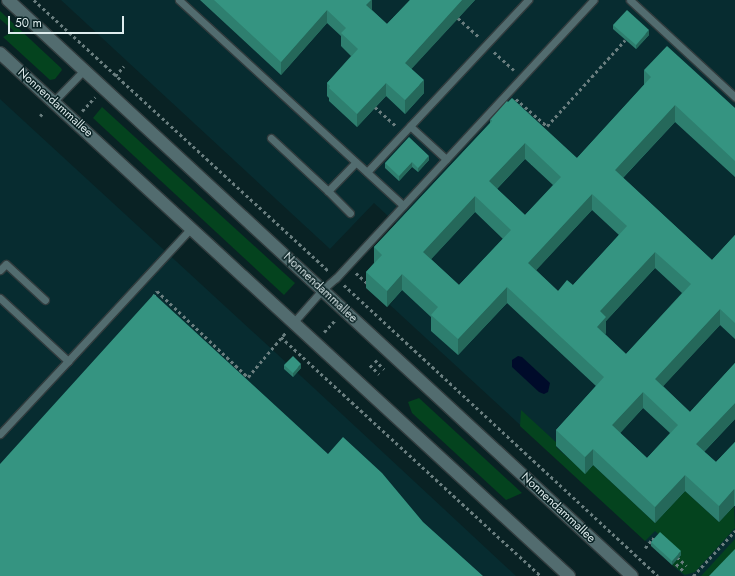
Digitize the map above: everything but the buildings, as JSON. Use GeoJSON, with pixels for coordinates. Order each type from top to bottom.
{"type":"FeatureCollection","features":[{"type":"Feature","properties":{"kind":"main road","name":"Nonnendammallee"},"geometry":{"type":"LineString","coordinates":[[8,0],[632,576]]}},
{"type":"Feature","properties":{"kind":"main road","name":"Nonnendammallee"},"geometry":{"type":"LineString","coordinates":[[0,53],[74,119],[293,323],[569,576]]}},
{"type":"Feature","properties":{"kind":"lane"},"geometry":{"type":"LineString","coordinates":[[179,0],[403,205]]}},
{"type":"Feature","properties":{"kind":"lane"},"geometry":{"type":"LineString","coordinates":[[366,172],[528,0]]}},
{"type":"Feature","properties":{"kind":"lane"},"geometry":{"type":"LineString","coordinates":[[293,323],[322,290],[336,278],[593,0]]}},
{"type":"Feature","properties":{"kind":"lane"},"geometry":{"type":"LineString","coordinates":[[630,0],[735,97]]}},
{"type":"Feature","properties":{"kind":"lane"},"geometry":{"type":"LineString","coordinates":[[54,101],[84,70]]}},
{"type":"Feature","properties":{"kind":"lane"},"geometry":{"type":"LineString","coordinates":[[410,126],[446,158]]}},
{"type":"Feature","properties":{"kind":"lane"},"geometry":{"type":"LineString","coordinates":[[271,138],[350,213]]}},
{"type":"Feature","properties":{"kind":"lane"},"geometry":{"type":"LineString","coordinates":[[328,191],[356,162]]}},
{"type":"Feature","properties":{"kind":"lane"},"geometry":{"type":"LineString","coordinates":[[0,434],[191,228]]}},
{"type":"Feature","properties":{"kind":"lane"},"geometry":{"type":"LineString","coordinates":[[0,270],[6,264],[45,300]]}},
{"type":"Feature","properties":{"kind":"lane"},"geometry":{"type":"LineString","coordinates":[[0,298],[68,361]]}},
{"type":"Feature","properties":{"kind":"path"},"geometry":{"type":"LineString","coordinates":[[34,0],[658,576]]}},
{"type":"Feature","properties":{"kind":"path"},"geometry":{"type":"LineString","coordinates":[[458,18],[521,77]]}},
{"type":"Feature","properties":{"kind":"path"},"geometry":{"type":"LineString","coordinates":[[508,92],[547,126],[625,40]]}},
{"type":"Feature","properties":{"kind":"path"},"geometry":{"type":"LineString","coordinates":[[74,119],[124,66]]}},
{"type":"Feature","properties":{"kind":"path"},"geometry":{"type":"LineString","coordinates":[[356,273],[372,286]]}},
{"type":"Feature","properties":{"kind":"path"},"geometry":{"type":"LineString","coordinates":[[364,288],[368,284]]}},
{"type":"Feature","properties":{"kind":"path"},"geometry":{"type":"LineString","coordinates":[[152,297],[157,291],[248,377]]}},
{"type":"Feature","properties":{"kind":"path"},"geometry":{"type":"LineString","coordinates":[[324,332],[335,320]]}},
{"type":"Feature","properties":{"kind":"path"},"geometry":{"type":"LineString","coordinates":[[245,381],[281,337],[541,576]]}},
{"type":"Feature","properties":{"kind":"path"},"geometry":{"type":"LineString","coordinates":[[375,360],[384,369]]}},
{"type":"Feature","properties":{"kind":"path"},"geometry":{"type":"LineString","coordinates":[[370,365],[379,374]]}},
{"type":"Feature","properties":{"kind":"path"},"geometry":{"type":"LineString","coordinates":[[693,576],[735,531]]}},
{"type":"Feature","properties":{"kind":"path"},"geometry":{"type":"LineString","coordinates":[[653,538],[657,540]]}},
{"type":"Feature","properties":{"kind":"path"},"geometry":{"type":"LineString","coordinates":[[653,538],[658,546]]}},
{"type":"Feature","properties":{"kind":"path"},"geometry":{"type":"LineString","coordinates":[[645,548],[653,538]]}},
{"type":"Feature","properties":{"kind":"path"},"geometry":{"type":"LineString","coordinates":[[672,552],[687,566]]}},
{"type":"Feature","properties":{"kind":"path"},"geometry":{"type":"LineString","coordinates":[[668,556],[684,571]]}},
{"type":"Feature","properties":{"kind":"shaded area"},"geometry":{"type":"Polygon","coordinates":[[[61,0],[735,0],[735,576],[684,576],[390,305],[395,298],[367,272],[404,231],[374,203],[330,249],[61,0]]]}},
{"type":"Feature","properties":{"kind":"shaded area"},"geometry":{"type":"Polygon","coordinates":[[[0,99],[315,389],[516,576],[0,576],[0,99]]]}},
{"type":"Feature","properties":{"kind":"green space"},"geometry":{"type":"Polygon","coordinates":[[[0,11],[61,68],[62,70],[55,79],[50,80],[3,37],[14,31],[0,19],[0,11]]]}},
{"type":"Feature","properties":{"kind":"green space"},"geometry":{"type":"Polygon","coordinates":[[[102,107],[295,283],[284,295],[93,118],[102,107]]]}},
{"type":"Feature","properties":{"kind":"green space"},"geometry":{"type":"Polygon","coordinates":[[[419,398],[522,493],[506,500],[412,413],[408,402],[419,398]]]}},
{"type":"Feature","properties":{"kind":"green space"},"geometry":{"type":"Polygon","coordinates":[[[521,410],[558,444],[556,447],[585,473],[593,465],[655,523],[685,491],[719,522],[734,506],[735,528],[695,572],[685,575],[672,565],[681,555],[655,531],[645,541],[520,426],[521,410]]]}},
{"type":"Feature","properties":{"kind":"green space"},"geometry":{"type":"Polygon","coordinates":[[[735,539],[735,565],[725,576],[701,576],[735,539]]]}},
{"type":"Feature","properties":{"kind":"water"},"geometry":{"type":"Polygon","coordinates":[[[518,356],[522,357],[550,383],[548,392],[544,394],[539,392],[512,367],[512,360],[518,356]]]}}]}
